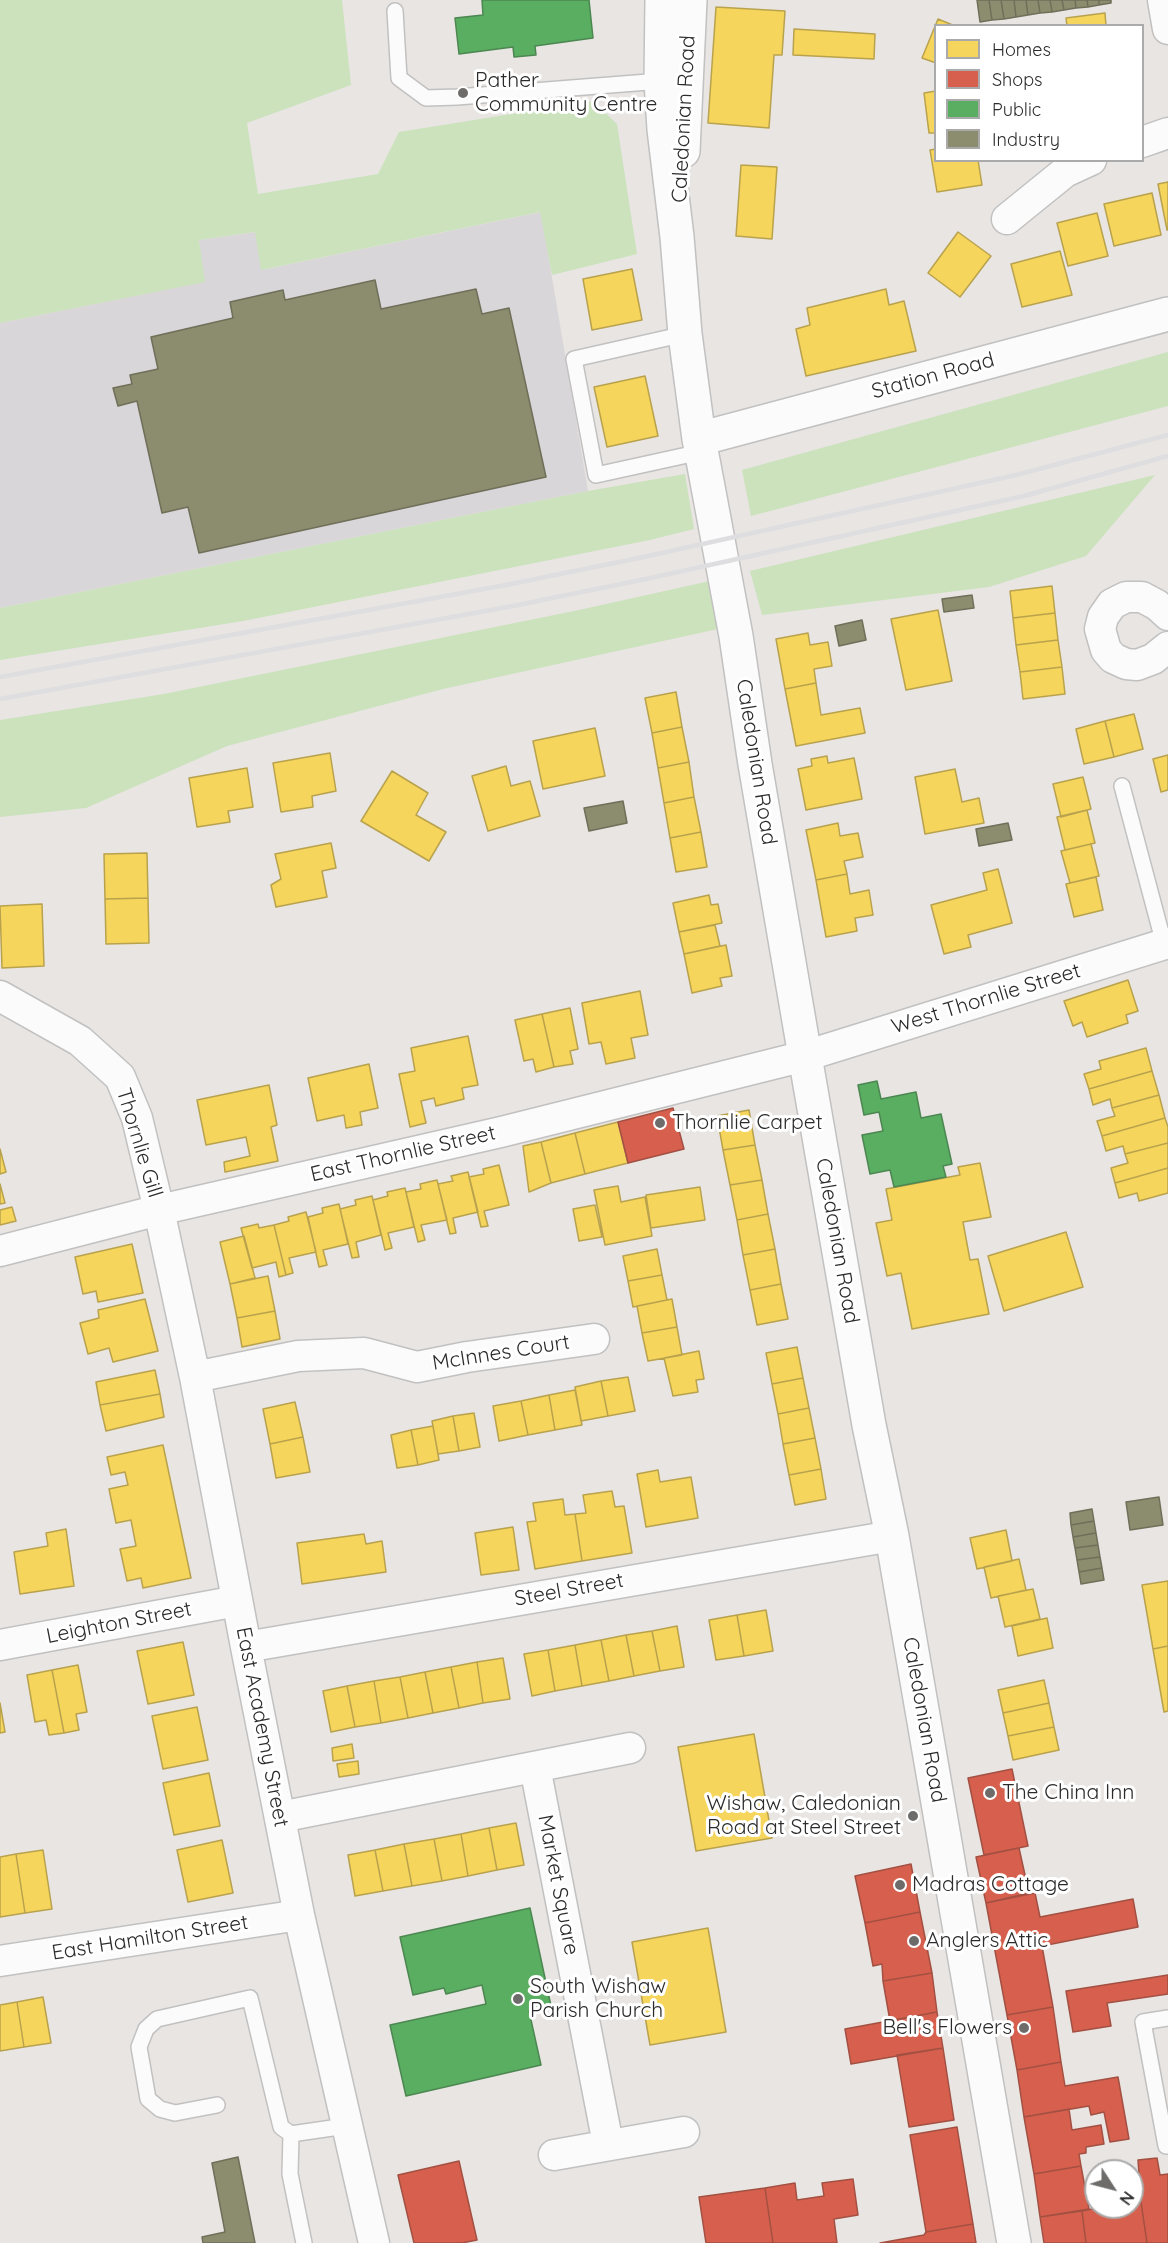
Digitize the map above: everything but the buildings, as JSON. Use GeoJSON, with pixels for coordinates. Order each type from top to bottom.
{"type":"FeatureCollection","features":[{"type":"Feature","properties":{"kind":"main road","name":"Caledonian Road"},"geometry":{"type":"LineString","coordinates":[[662,0],[661,81],[664,129],[685,334],[700,445],[736,636],[755,764],[805,1056],[869,1425],[892,1536],[1014,2243]]}},
{"type":"Feature","properties":{"kind":"main road","name":"Caledonian Road"},"geometry":{"type":"LineString","coordinates":[[676,237],[690,0]]}},
{"type":"Feature","properties":{"kind":"main road","name":"Station Road"},"geometry":{"type":"LineString","coordinates":[[700,445],[1168,314]]}},
{"type":"Feature","properties":{"kind":"street"},"geometry":{"type":"LineString","coordinates":[[1163,0],[1168,29]]}},
{"type":"Feature","properties":{"kind":"street"},"geometry":{"type":"LineString","coordinates":[[1144,142],[1168,133]]}},
{"type":"Feature","properties":{"kind":"street"},"geometry":{"type":"LineString","coordinates":[[1007,219],[1071,164]]}},
{"type":"Feature","properties":{"kind":"street"},"geometry":{"type":"LineString","coordinates":[[1168,615],[1142,597],[1126,597],[1112,604],[1102,617],[1100,629],[1106,650],[1113,658],[1126,664],[1137,665],[1153,658],[1168,647]]}},
{"type":"Feature","properties":{"kind":"street","name":"West Thornlie Street"},"geometry":{"type":"LineString","coordinates":[[805,1056],[1167,949]]}},
{"type":"Feature","properties":{"kind":"street","name":"Thornlie Gill"},"geometry":{"type":"LineString","coordinates":[[0,996],[80,1041],[120,1077],[137,1118],[159,1210]]}},
{"type":"Feature","properties":{"kind":"street","name":"East Thornlie Street"},"geometry":{"type":"LineString","coordinates":[[0,1251],[159,1210],[501,1132],[805,1056]]}},
{"type":"Feature","properties":{"kind":"street","name":"East Academy Street"},"geometry":{"type":"LineString","coordinates":[[159,1210],[195,1377],[299,1915],[374,2243]]}},
{"type":"Feature","properties":{"kind":"street","name":"McInnes Court"},"geometry":{"type":"LineString","coordinates":[[195,1377],[298,1356],[364,1353],[417,1367],[467,1357],[594,1339]]}},
{"type":"Feature","properties":{"kind":"street","name":"Steel Street"},"geometry":{"type":"LineString","coordinates":[[246,1647],[892,1536]]}},
{"type":"Feature","properties":{"kind":"street","name":"Leighton Street"},"geometry":{"type":"LineString","coordinates":[[0,1645],[237,1601]]}},
{"type":"Feature","properties":{"kind":"street"},"geometry":{"type":"LineString","coordinates":[[280,1817],[630,1748]]}},
{"type":"Feature","properties":{"kind":"street","name":"Market Square"},"geometry":{"type":"LineString","coordinates":[[535,1767],[608,2144]]}},
{"type":"Feature","properties":{"kind":"street","name":"East Hamilton Street"},"geometry":{"type":"LineString","coordinates":[[0,1961],[299,1915]]}},
{"type":"Feature","properties":{"kind":"street"},"geometry":{"type":"LineString","coordinates":[[554,2155],[684,2132]]}},
{"type":"Feature","properties":{"kind":"lane"},"geometry":{"type":"LineString","coordinates":[[395,11],[399,78],[426,98],[661,81]]}},
{"type":"Feature","properties":{"kind":"lane"},"geometry":{"type":"LineString","coordinates":[[685,334],[574,359],[596,475],[700,445]]}},
{"type":"Feature","properties":{"kind":"lane"},"geometry":{"type":"LineString","coordinates":[[1122,786],[1167,949]]}},
{"type":"Feature","properties":{"kind":"lane"},"geometry":{"type":"LineString","coordinates":[[217,2105],[175,2113],[160,2109],[148,2099],[139,2047],[146,2029],[157,2019],[250,1998],[281,2127],[291,2134],[346,2126]]}},
{"type":"Feature","properties":{"kind":"lane"},"geometry":{"type":"LineString","coordinates":[[1168,2018],[1143,2022],[1166,2146],[1168,2146]]}},
{"type":"Feature","properties":{"kind":"lane"},"geometry":{"type":"LineString","coordinates":[[291,2134],[290,2174],[304,2243]]}},
{"type":"Feature","properties":{"kind":"shaded area"},"geometry":{"type":"Polygon","coordinates":[[[541,212],[588,491],[0,608],[0,323],[204,282],[199,240],[256,232],[262,270],[541,212]]]}},
{"type":"Feature","properties":{"kind":"green space"},"geometry":{"type":"Polygon","coordinates":[[[0,0],[342,0],[351,85],[247,123],[258,194],[378,174],[399,132],[593,101],[617,124],[637,254],[552,275],[540,212],[261,270],[255,232],[199,240],[205,282],[0,323],[0,0]]]}},
{"type":"Feature","properties":{"kind":"green space"},"geometry":{"type":"Polygon","coordinates":[[[1168,352],[1168,406],[751,516],[742,470],[1168,352]]]}},
{"type":"Feature","properties":{"kind":"green space"},"geometry":{"type":"Polygon","coordinates":[[[685,474],[694,529],[650,540],[243,621],[0,660],[0,608],[588,491],[685,474]]]}},
{"type":"Feature","properties":{"kind":"green space"},"geometry":{"type":"Polygon","coordinates":[[[1155,475],[1086,556],[989,587],[762,615],[750,571],[1155,475]]]}},
{"type":"Feature","properties":{"kind":"green space"},"geometry":{"type":"Polygon","coordinates":[[[710,581],[718,629],[443,689],[227,746],[86,808],[0,817],[0,720],[164,694],[579,610],[710,581]]]}},
{"type":"Feature","properties":{"kind":"railway"},"geometry":{"type":"LineString","coordinates":[[0,677],[506,585],[639,558],[1016,475],[1168,435]]}},
{"type":"Feature","properties":{"kind":"railway"},"geometry":{"type":"LineString","coordinates":[[0,699],[513,606],[646,579],[1024,496],[1168,456]]}},
{"type":"Feature","properties":{"kind":"place","name":"Pather Community Centre"},"geometry":{"type":"Point","coordinates":[463,93]}},
{"type":"Feature","properties":{"kind":"place","name":"Thornlie Carpet"},"geometry":{"type":"Point","coordinates":[660,1123]}},
{"type":"Feature","properties":{"kind":"place","name":"The China Inn"},"geometry":{"type":"Point","coordinates":[990,1793]}},
{"type":"Feature","properties":{"kind":"place","name":"Wishaw, Caledonian Road at Steel Street"},"geometry":{"type":"Point","coordinates":[913,1816]}},
{"type":"Feature","properties":{"kind":"place","name":"Madras Cottage"},"geometry":{"type":"Point","coordinates":[900,1885]}},
{"type":"Feature","properties":{"kind":"place","name":"Anglers Attic"},"geometry":{"type":"Point","coordinates":[914,1941]}},
{"type":"Feature","properties":{"kind":"place","name":"South Wishaw Parish Church"},"geometry":{"type":"Point","coordinates":[518,1999]}},
{"type":"Feature","properties":{"kind":"place","name":"Bell's Flowers"},"geometry":{"type":"Point","coordinates":[1024,2028]}}]}
